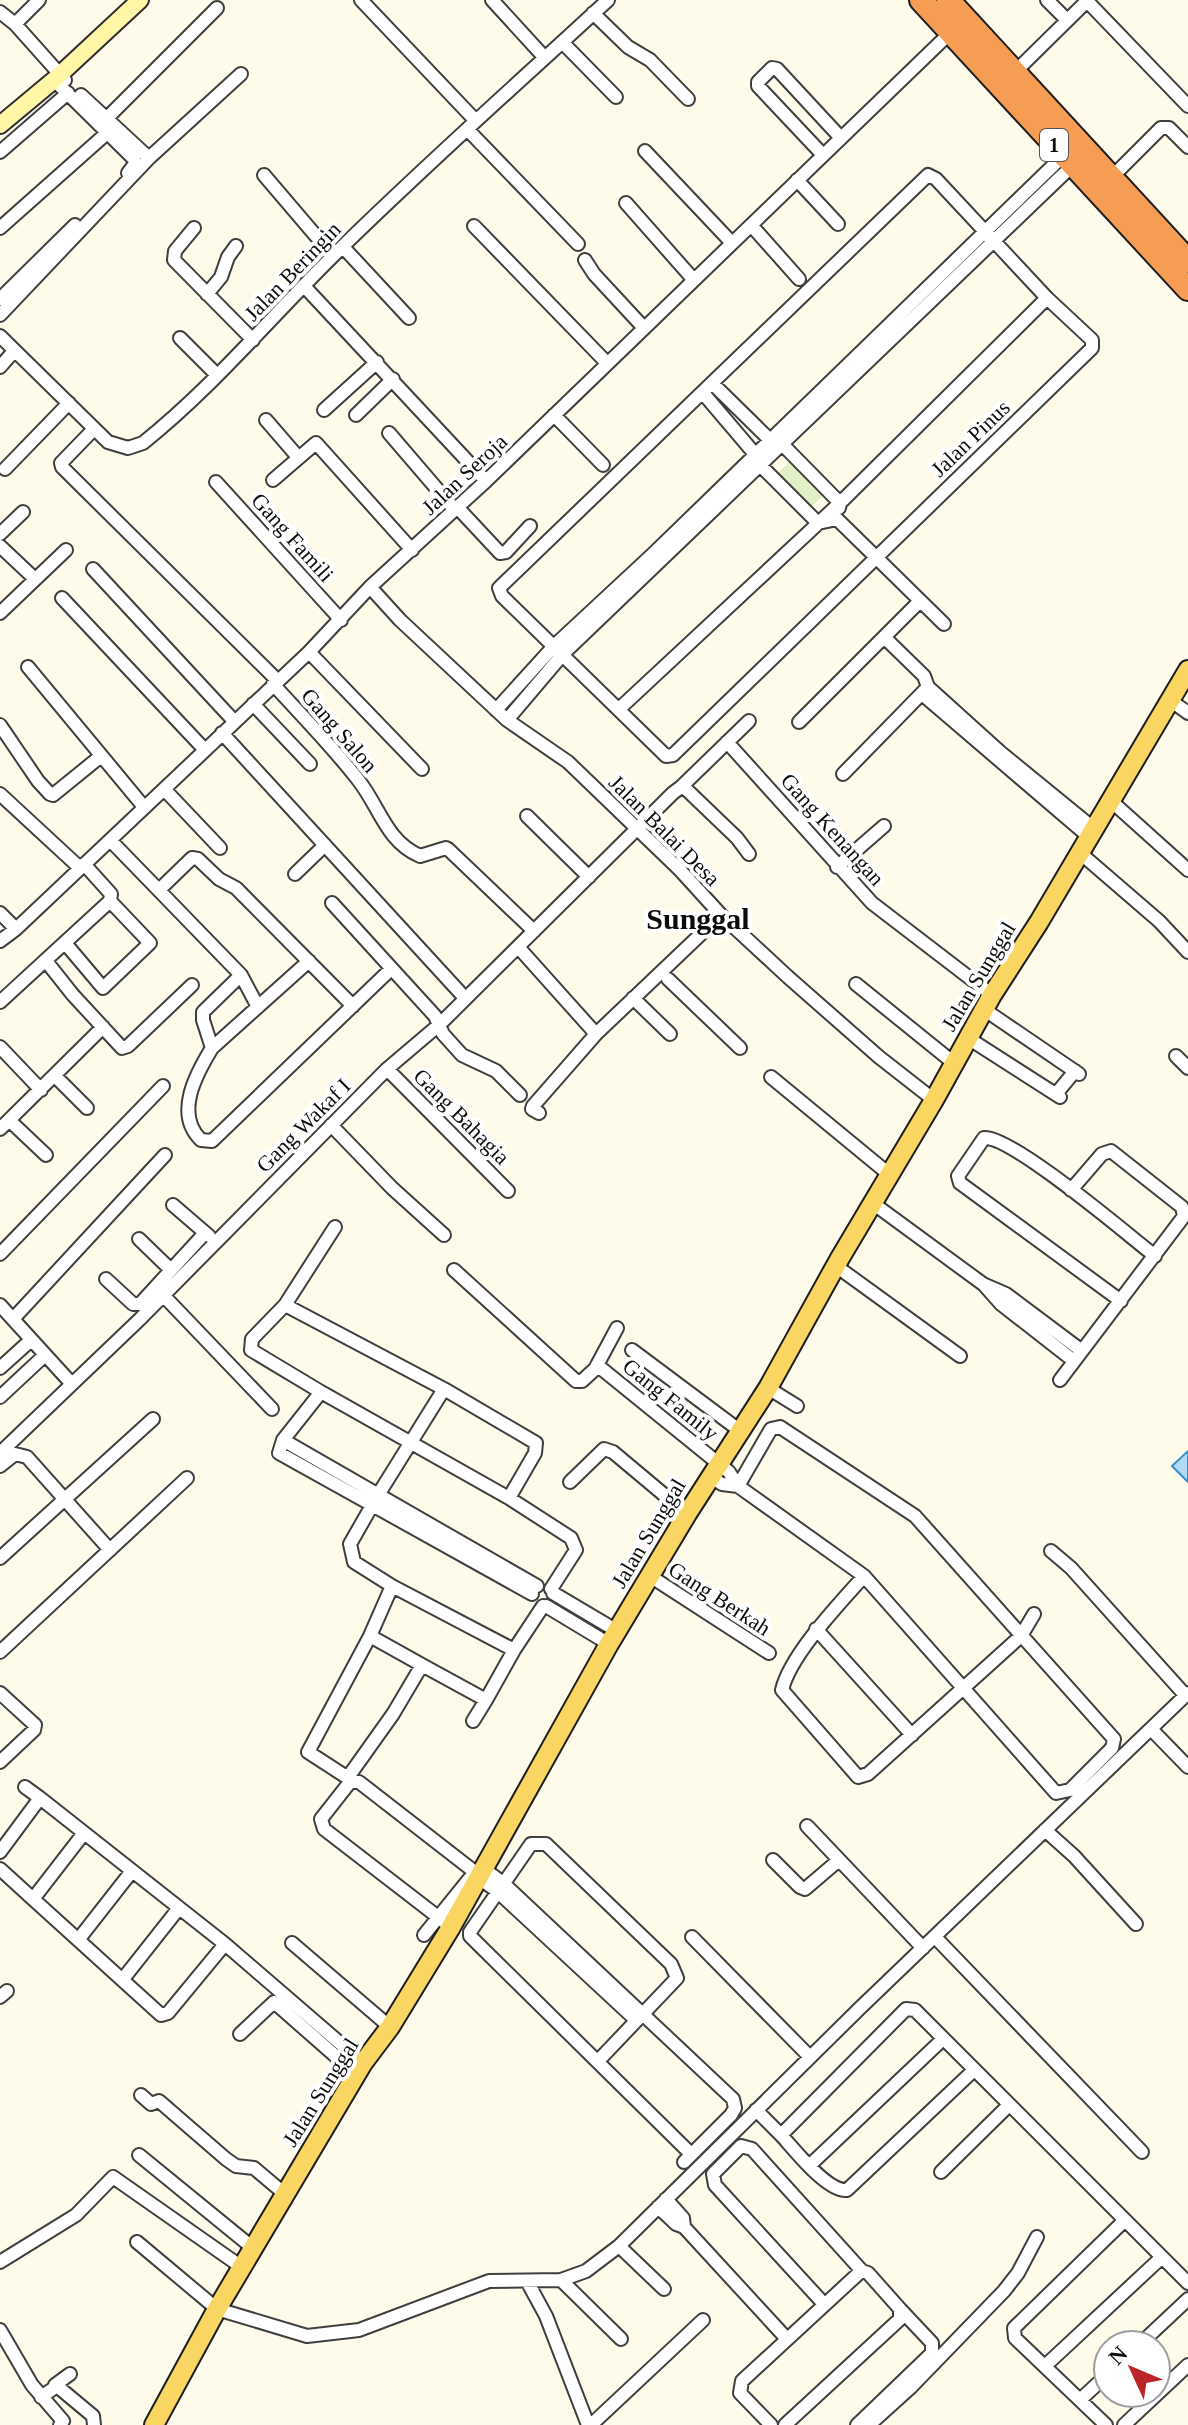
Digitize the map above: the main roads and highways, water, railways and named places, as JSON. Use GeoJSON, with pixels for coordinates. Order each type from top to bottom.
{"type":"FeatureCollection","features":[{"type":"Feature","properties":{"kind":"highway","name":"1"},"geometry":{"type":"LineString","coordinates":[[921,0],[951,32],[1061,167],[1188,289]]}},
{"type":"Feature","properties":{"kind":"highway","name":"1"},"geometry":{"type":"LineString","coordinates":[[948,0],[1188,261]]}},
{"type":"Feature","properties":{"kind":"main road","name":"Jalan Sunggal"},"geometry":{"type":"LineString","coordinates":[[158,2423],[217,2309],[360,2069],[390,2027],[445,1923],[479,1874],[613,1637],[739,1430],[768,1388],[988,1002],[1188,670]]}},
{"type":"Feature","properties":{"kind":"water"},"geometry":{"type":"Polygon","coordinates":[[[1188,1451],[1188,1482],[1172,1466],[1188,1451]]]}},
{"type":"Feature","properties":{"kind":"district","name":"Sunggal"},"geometry":{"type":"Point","coordinates":[698,919]}}]}
